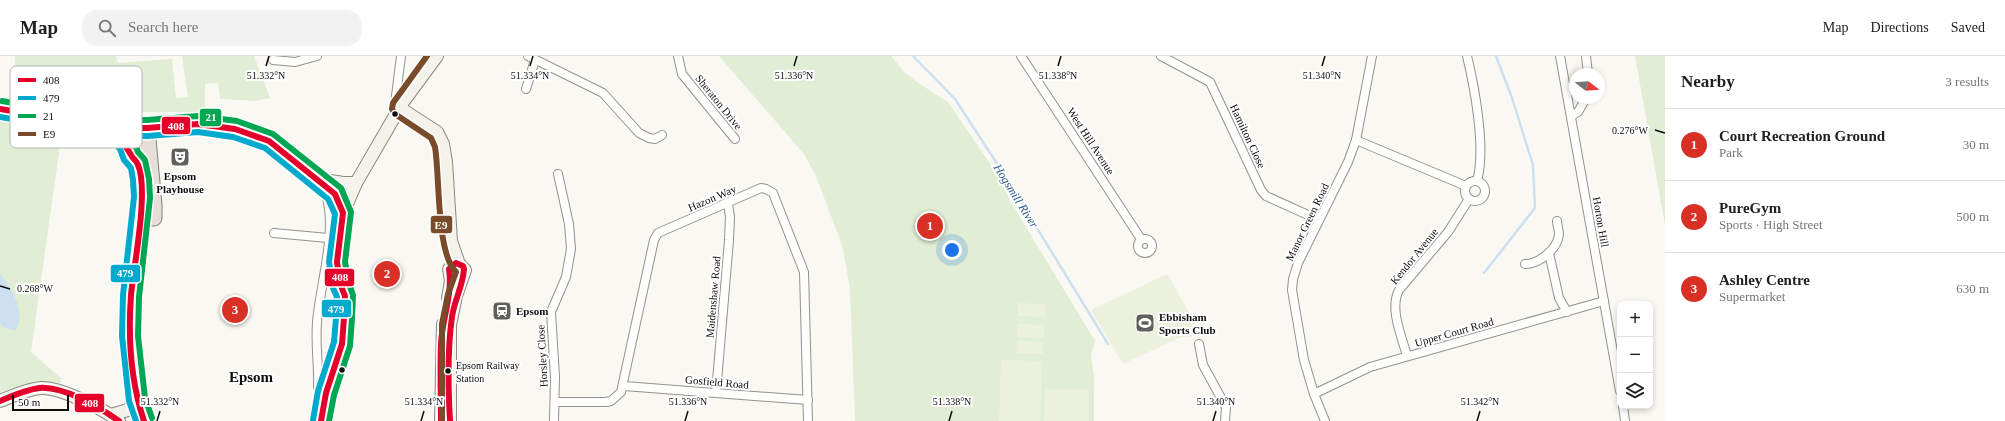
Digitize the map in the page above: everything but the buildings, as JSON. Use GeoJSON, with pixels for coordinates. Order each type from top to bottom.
{"type":"FeatureCollection","features":[{"type":"Feature","properties":{"kind":"highway"},"geometry":{"type":"LineString","coordinates":[[0,109],[10,111]]}},
{"type":"Feature","properties":{"kind":"highway"},"geometry":{"type":"LineString","coordinates":[[144,421],[137,400],[130,336],[131,296],[147,217],[154,205],[142,128],[198,124],[235,129],[253,134],[269,141],[318,179],[343,213],[337,262],[341,286],[345,296],[343,336],[342,344],[326,393],[321,421]]}},
{"type":"Feature","properties":{"kind":"highway"},"geometry":{"type":"LineString","coordinates":[[128,148],[131,156],[138,164]]}},
{"type":"Feature","properties":{"kind":"highway"},"geometry":{"type":"LineString","coordinates":[[140,148],[138,164],[142,197],[147,217]]}},
{"type":"Feature","properties":{"kind":"street"},"geometry":{"type":"LineString","coordinates":[[273,60],[295,62],[317,56]]}},
{"type":"Feature","properties":{"kind":"street"},"geometry":{"type":"LineString","coordinates":[[401,56],[396,96],[402,105],[441,136],[446,162],[450,241],[459,264]]}},
{"type":"Feature","properties":{"kind":"street"},"geometry":{"type":"LineString","coordinates":[[343,213],[355,185],[402,105],[436,56]]}},
{"type":"Feature","properties":{"kind":"street","name":"Sheraton Drive"},"geometry":{"type":"LineString","coordinates":[[678,56],[682,74],[735,139]]}},
{"type":"Feature","properties":{"kind":"street","name":"West Hill Avenue"},"geometry":{"type":"LineString","coordinates":[[1021,56],[1142,239]]}},
{"type":"Feature","properties":{"kind":"street","name":"Hamilton Close"},"geometry":{"type":"LineString","coordinates":[[1162,56],[1210,82],[1261,190],[1266,196],[1319,220]]}},
{"type":"Feature","properties":{"kind":"street","name":"Manor Green Road"},"geometry":{"type":"LineString","coordinates":[[1325,421],[1314,394],[1304,360],[1292,290],[1293,279],[1298,263],[1348,162],[1356,140],[1372,56]]}},
{"type":"Feature","properties":{"kind":"street"},"geometry":{"type":"LineString","coordinates":[[1467,56],[1475,93],[1477,112],[1480,165],[1477,181]]}},
{"type":"Feature","properties":{"kind":"street","name":"Horton Hill"},"geometry":{"type":"LineString","coordinates":[[1560,56],[1617,374]]}},
{"type":"Feature","properties":{"kind":"street"},"geometry":{"type":"LineString","coordinates":[[1586,56],[1587,68]]}},
{"type":"Feature","properties":{"kind":"street"},"geometry":{"type":"LineString","coordinates":[[526,89],[532,58],[603,93],[644,136],[655,138],[662,135]]}},
{"type":"Feature","properties":{"kind":"street"},"geometry":{"type":"LineString","coordinates":[[1571,116],[1578,112],[1583,104]]}},
{"type":"Feature","properties":{"kind":"street"},"geometry":{"type":"LineString","coordinates":[[1356,140],[1466,186]]}},
{"type":"Feature","properties":{"kind":"street","name":"Horsley Close"},"geometry":{"type":"LineString","coordinates":[[554,421],[555,402],[551,312],[566,277],[571,249],[569,224],[558,174]]}},
{"type":"Feature","properties":{"kind":"street"},"geometry":{"type":"LineString","coordinates":[[318,179],[355,185]]}},
{"type":"Feature","properties":{"kind":"street"},"geometry":{"type":"LineString","coordinates":[[1471,181],[1477,181],[1482,184],[1485,189],[1485,196],[1480,200],[1474,201],[1469,199],[1465,191],[1466,186],[1471,181]]}},
{"type":"Feature","properties":{"kind":"street"},"geometry":{"type":"LineString","coordinates":[[318,387],[317,315],[324,278],[330,218],[330,195],[355,185]]}},
{"type":"Feature","properties":{"kind":"street","name":"Hazon Way"},"geometry":{"type":"LineString","coordinates":[[624,386],[654,240],[658,233],[728,204],[761,188],[773,193],[804,272],[808,421]]}},
{"type":"Feature","properties":{"kind":"street","name":"Kendor Avenue"},"geometry":{"type":"LineString","coordinates":[[1407,356],[1396,311],[1396,296],[1448,232],[1469,199]]}},
{"type":"Feature","properties":{"kind":"street","name":"Maidenshaw Road"},"geometry":{"type":"LineString","coordinates":[[716,393],[729,240],[730,217],[728,204]]}},
{"type":"Feature","properties":{"kind":"street"},"geometry":{"type":"LineString","coordinates":[[1525,264],[1536,262],[1549,252],[1559,234],[1557,221]]}},
{"type":"Feature","properties":{"kind":"street"},"geometry":{"type":"LineString","coordinates":[[274,233],[328,238]]}},
{"type":"Feature","properties":{"kind":"street"},"geometry":{"type":"LineString","coordinates":[[1549,252],[1559,298],[1567,312]]}},
{"type":"Feature","properties":{"kind":"street"},"geometry":{"type":"LineString","coordinates":[[441,421],[442,324],[451,284],[449,269],[453,264],[459,264],[464,267],[465,273],[456,296],[450,325],[450,421]]}},
{"type":"Feature","properties":{"kind":"street","name":"Upper Court Road"},"geometry":{"type":"LineString","coordinates":[[1314,394],[1370,367],[1604,301]]}},
{"type":"Feature","properties":{"kind":"street"},"geometry":{"type":"LineString","coordinates":[[1199,344],[1203,365],[1226,407],[1225,421]]}},
{"type":"Feature","properties":{"kind":"street"},"geometry":{"type":"LineString","coordinates":[[555,402],[606,402],[617,397],[624,386]]}},
{"type":"Feature","properties":{"kind":"street","name":"Gosfield Road"},"geometry":{"type":"LineString","coordinates":[[624,386],[808,400]]}},
{"type":"Feature","properties":{"kind":"street"},"geometry":{"type":"LineString","coordinates":[[0,401],[29,390],[42,388],[62,391],[115,418],[128,410],[137,400]]}},
{"type":"Feature","properties":{"kind":"street"},"geometry":{"type":"LineString","coordinates":[[1624,409],[1626,421]]}},
{"type":"Feature","properties":{"kind":"green space"},"geometry":{"type":"Polygon","coordinates":[[[15,56],[116,56],[118,63],[172,59],[176,98],[188,97],[182,56],[254,56],[270,98],[256,101],[220,99],[218,83],[205,84],[205,112],[142,112],[142,66],[15,66],[15,56]]]}},
{"type":"Feature","properties":{"kind":"green space"},"geometry":{"type":"Polygon","coordinates":[[[719,56],[891,56],[905,73],[948,102],[997,174],[1012,204],[1095,341],[1091,355],[1094,376],[1094,421],[855,421],[850,289],[843,248],[816,176],[804,154],[719,56]]]}},
{"type":"Feature","properties":{"kind":"green space"},"geometry":{"type":"Polygon","coordinates":[[[1635,56],[1665,56],[1665,225],[1635,56]]]}},
{"type":"Feature","properties":{"kind":"green space"},"geometry":{"type":"Polygon","coordinates":[[[0,115],[10,117],[10,148],[60,148],[31,352],[62,379],[60,383],[37,383],[0,395],[0,115]]]}},
{"type":"Feature","properties":{"kind":"green space","name":"Ebbisham Sports Club"},"geometry":{"type":"Polygon","coordinates":[[[1167,274],[1190,314],[1194,332],[1190,337],[1181,337],[1123,364],[1091,310],[1167,274]]]}},
{"type":"Feature","properties":{"kind":"green space"},"geometry":{"type":"Polygon","coordinates":[[[1018,303],[1045,304],[1045,317],[1018,316],[1018,303]]]}},
{"type":"Feature","properties":{"kind":"green space"},"geometry":{"type":"Polygon","coordinates":[[[1017,324],[1045,325],[1044,338],[1017,337],[1017,324]]]}},
{"type":"Feature","properties":{"kind":"green space"},"geometry":{"type":"Polygon","coordinates":[[[1017,341],[1044,342],[1043,354],[1016,354],[1017,341]]]}},
{"type":"Feature","properties":{"kind":"green space"},"geometry":{"type":"Polygon","coordinates":[[[1001,360],[1042,361],[1040,421],[999,421],[1001,360]]]}},
{"type":"Feature","properties":{"kind":"green space"},"geometry":{"type":"Polygon","coordinates":[[[1045,389],[1089,390],[1089,421],[1044,421],[1045,389]]]}},
{"type":"Feature","properties":{"kind":"water"},"geometry":{"type":"Polygon","coordinates":[[[0,274],[9,286],[19,309],[18,324],[15,331],[5,328],[0,323],[0,274]]]}},
{"type":"Feature","properties":{"kind":"waterway","name":"Hogsmill River"},"geometry":{"type":"LineString","coordinates":[[913,56],[955,99],[1007,179],[1108,344]]}},
{"type":"Feature","properties":{"kind":"waterway"},"geometry":{"type":"LineString","coordinates":[[1484,273],[1535,208],[1533,165],[1512,98],[1496,56]]}},
{"type":"Feature","properties":{"kind":"transit line","name":"E9"},"geometry":{"type":"LineString","coordinates":[[427,56],[393,103],[392,109],[395,114],[431,138],[435,147],[442,232],[445,249],[456,272],[448,294],[442,324],[442,421]]}},
{"type":"Feature","properties":{"kind":"transit line","name":"21"},"geometry":{"type":"LineString","coordinates":[[2,101],[10,102]]}},
{"type":"Feature","properties":{"kind":"transit line","name":"408"},"geometry":{"type":"LineString","coordinates":[[0,109],[10,111]]}},
{"type":"Feature","properties":{"kind":"transit line","name":"21"},"geometry":{"type":"LineString","coordinates":[[142,120],[198,116],[237,121],[273,134],[341,188],[351,212],[345,262],[349,284],[353,295],[352,318],[350,346],[334,395],[329,421]]}},
{"type":"Feature","properties":{"kind":"transit line","name":"479"},"geometry":{"type":"LineString","coordinates":[[0,117],[10,119]]}},
{"type":"Feature","properties":{"kind":"transit line","name":"408"},"geometry":{"type":"LineString","coordinates":[[142,128],[198,124],[235,129],[269,141],[335,194],[343,213],[337,262],[341,286],[345,296],[344,318],[342,344],[326,393],[321,421]]}},
{"type":"Feature","properties":{"kind":"transit line","name":"479"},"geometry":{"type":"LineString","coordinates":[[142,136],[198,132],[233,137],[265,148],[328,199],[335,214],[329,262],[333,288],[337,297],[336,318],[334,342],[318,391],[313,420]]}},
{"type":"Feature","properties":{"kind":"transit line","name":"479"},"geometry":{"type":"LineString","coordinates":[[119,148],[124,160],[131,168],[133,180],[134,197],[123,295],[122,336],[129,401],[136,421]]}},
{"type":"Feature","properties":{"kind":"transit line","name":"408"},"geometry":{"type":"LineString","coordinates":[[127,148],[137,162],[141,176],[142,192],[140,228],[131,295],[130,343],[133,375],[144,421]]}},
{"type":"Feature","properties":{"kind":"transit line","name":"21"},"geometry":{"type":"LineString","coordinates":[[136,148],[145,160],[149,179],[150,198],[139,297],[138,336],[145,398],[152,418]]}},
{"type":"Feature","properties":{"kind":"transit line","name":"408"},"geometry":{"type":"LineString","coordinates":[[441,421],[441,344],[450,288],[449,269],[456,263],[463,266],[464,269],[453,311],[450,330],[448,369],[450,421]]}},
{"type":"Feature","properties":{"kind":"transit line","name":"408"},"geometry":{"type":"LineString","coordinates":[[0,401],[29,390],[49,388],[81,398],[119,421]]}},
{"type":"Feature","properties":{"kind":"place","name":"Epsom Playhouse"},"geometry":{"type":"Point","coordinates":[180,157]}},
{"type":"Feature","properties":{"kind":"place","name":"Court Recreation Ground"},"geometry":{"type":"Point","coordinates":[930,226]}},
{"type":"Feature","properties":{"kind":"place","name":"PureGym"},"geometry":{"type":"Point","coordinates":[387,274]}},
{"type":"Feature","properties":{"kind":"place","name":"Ashley Centre"},"geometry":{"type":"Point","coordinates":[235,310]}},
{"type":"Feature","properties":{"kind":"place","name":"Epsom"},"geometry":{"type":"Point","coordinates":[502,311]}},
{"type":"Feature","properties":{"kind":"place","name":"Ebbisham Sports Club"},"geometry":{"type":"Point","coordinates":[1145,323]}},
{"type":"Feature","properties":{"kind":"place","name":"Epsom Railway Station"},"geometry":{"type":"Point","coordinates":[448,371]}},
{"type":"Feature","properties":{"kind":"district","name":"Epsom"},"geometry":{"type":"Point","coordinates":[251,377]}}]}
